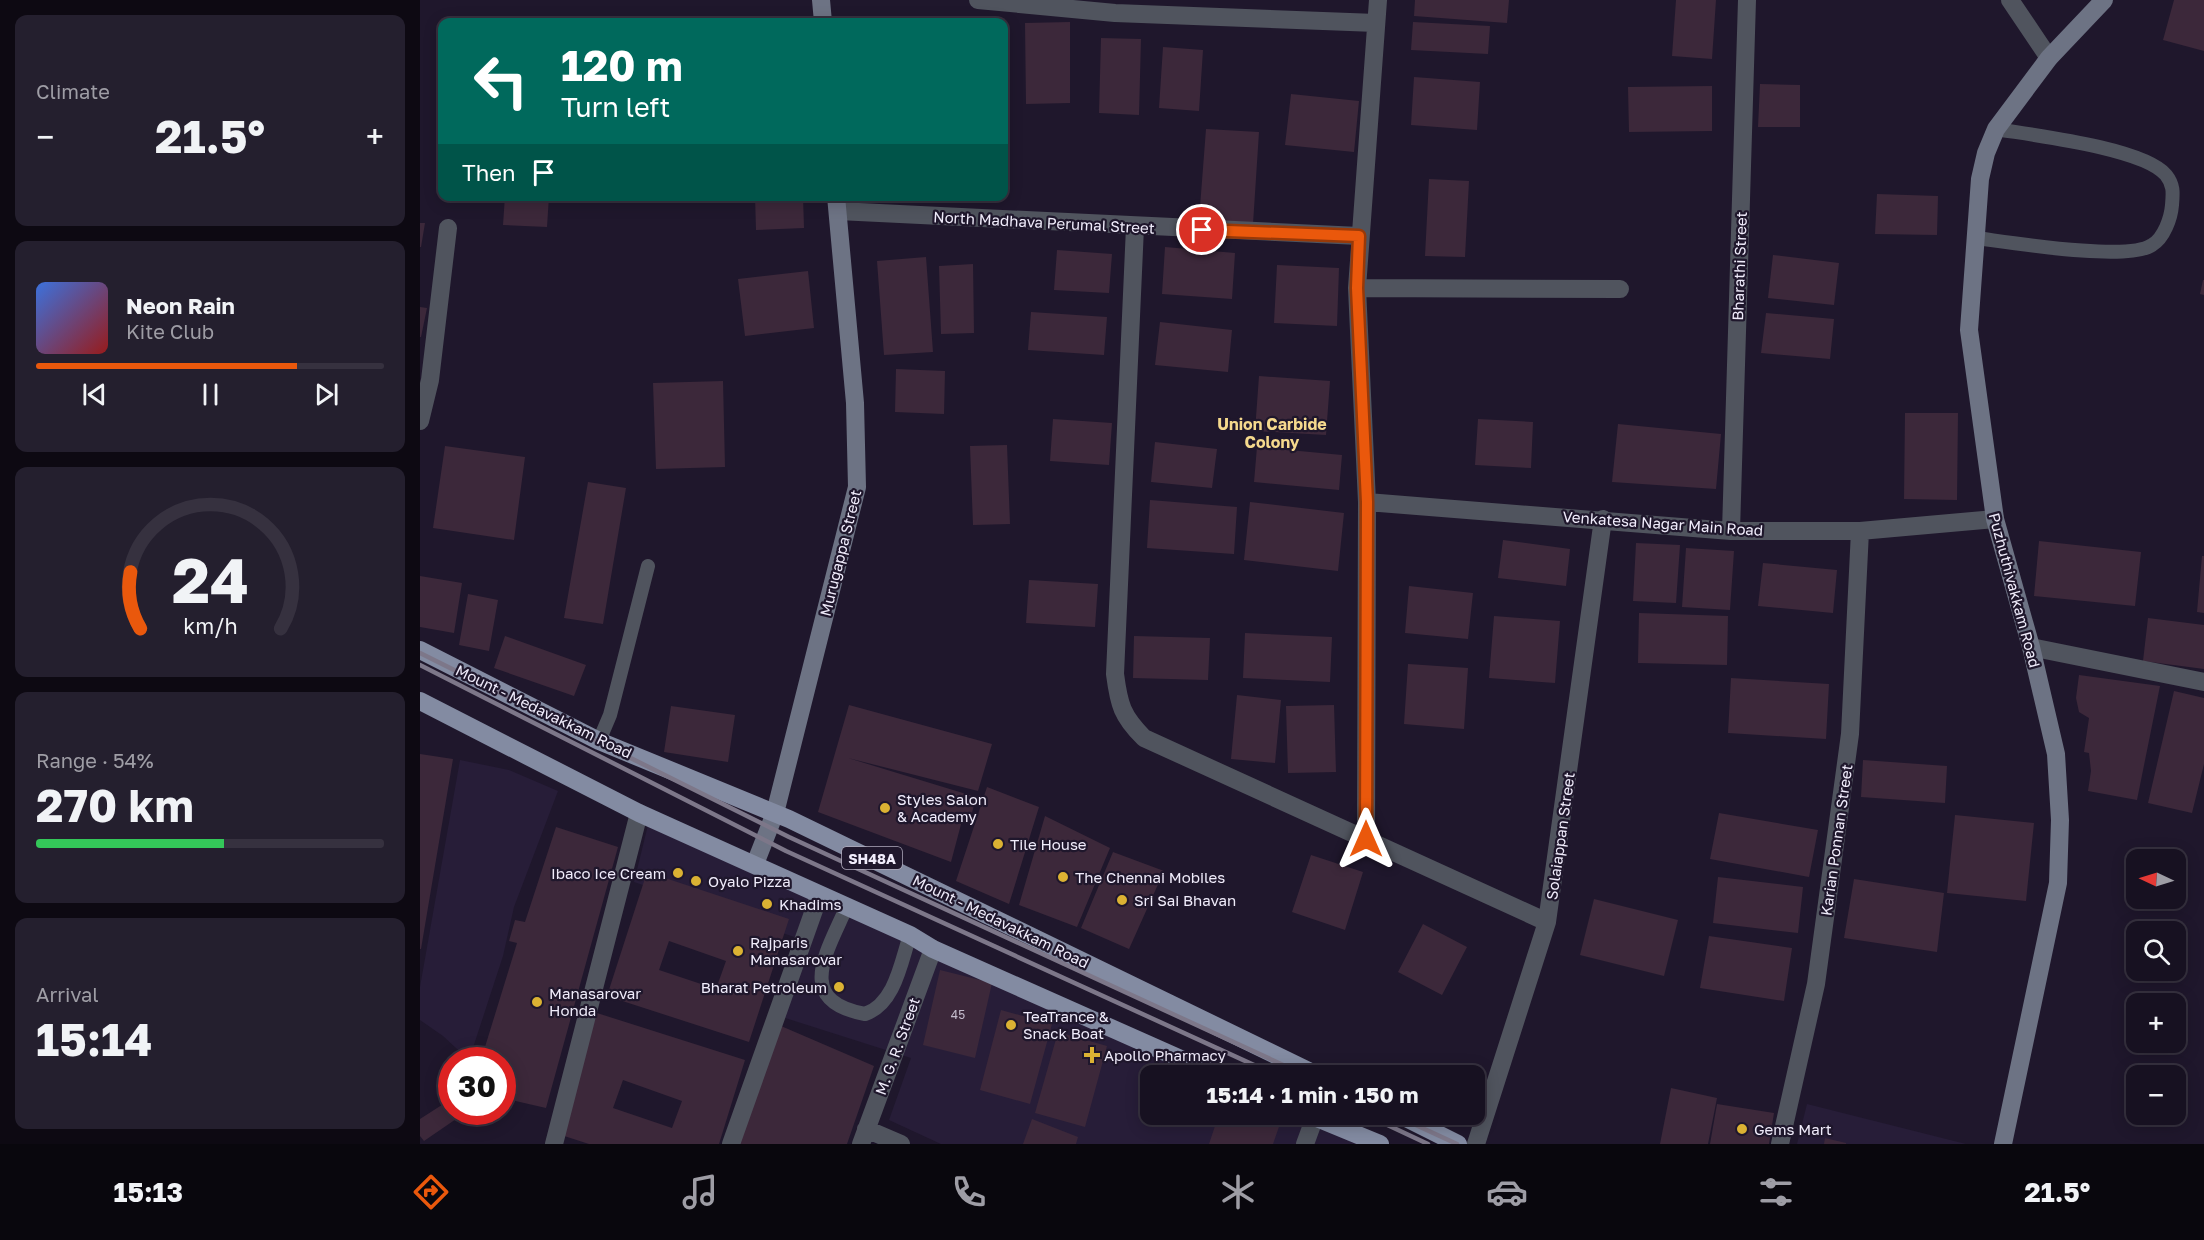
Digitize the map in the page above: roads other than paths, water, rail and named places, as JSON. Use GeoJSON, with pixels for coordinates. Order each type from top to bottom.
{"type":"FeatureCollection","features":[{"type":"Feature","properties":{"kind":"main road","name":"Mount - Medavakkam Road"},"geometry":{"type":"LineString","coordinates":[[420,650],[599,741],[775,813],[1297,1065]]}},
{"type":"Feature","properties":{"kind":"main road"},"geometry":{"type":"LineString","coordinates":[[420,700],[639,813],[910,935],[933,949],[1194,1065]]}},
{"type":"Feature","properties":{"kind":"main road"},"geometry":{"type":"LineString","coordinates":[[1334,1125],[1380,1144]]}},
{"type":"Feature","properties":{"kind":"main road"},"geometry":{"type":"LineString","coordinates":[[1420,1125],[1458,1144]]}},
{"type":"Feature","properties":{"kind":"street"},"geometry":{"type":"LineString","coordinates":[[822,0],[823,18]]}},
{"type":"Feature","properties":{"kind":"street"},"geometry":{"type":"LineString","coordinates":[[978,0],[1115,6],[1376,23]]}},
{"type":"Feature","properties":{"kind":"street"},"geometry":{"type":"LineString","coordinates":[[1366,839],[1367,502],[1357,288],[1378,0]]}},
{"type":"Feature","properties":{"kind":"street","name":"Bharathi Street"},"geometry":{"type":"LineString","coordinates":[[1731,531],[1747,0]]}},
{"type":"Feature","properties":{"kind":"street"},"geometry":{"type":"LineString","coordinates":[[2010,0],[2049,58]]}},
{"type":"Feature","properties":{"kind":"street","name":"Puzhuthivakkam Road"},"geometry":{"type":"LineString","coordinates":[[2003,1144],[2058,883],[2061,820],[2056,754],[2031,647],[1995,519],[1969,330],[1980,179],[1986,153],[1996,129],[2049,58],[2104,0]]}},
{"type":"Feature","properties":{"kind":"street","name":"North Madhava Perumal Street"},"geometry":{"type":"LineString","coordinates":[[837,204],[1135,227],[1359,236]]}},
{"type":"Feature","properties":{"kind":"street","name":"Murugappa Street"},"geometry":{"type":"LineString","coordinates":[[754,864],[775,813],[857,487],[855,403],[837,204]]}},
{"type":"Feature","properties":{"kind":"street"},"geometry":{"type":"LineString","coordinates":[[1135,227],[1114,674],[1118,696],[1127,721],[1144,738],[1548,922]]}},
{"type":"Feature","properties":{"kind":"street"},"geometry":{"type":"LineString","coordinates":[[420,421],[430,380],[448,228]]}},
{"type":"Feature","properties":{"kind":"street"},"geometry":{"type":"LineString","coordinates":[[1357,288],[1620,289]]}},
{"type":"Feature","properties":{"kind":"street","name":"Venkatesa Nagar Main Road"},"geometry":{"type":"LineString","coordinates":[[1367,502],[1731,531],[1860,531],[1995,519]]}},
{"type":"Feature","properties":{"kind":"street","name":"Solaiappan Street"},"geometry":{"type":"LineString","coordinates":[[1476,1144],[1548,922],[1603,519]]}},
{"type":"Feature","properties":{"kind":"street","name":"Karian Ponnan Street"},"geometry":{"type":"LineString","coordinates":[[1780,1144],[1816,984],[1850,734],[1860,531]]}},
{"type":"Feature","properties":{"kind":"street"},"geometry":{"type":"LineString","coordinates":[[2031,647],[2204,682]]}},
{"type":"Feature","properties":{"kind":"street"},"geometry":{"type":"LineString","coordinates":[[554,1144],[639,813]]}},
{"type":"Feature","properties":{"kind":"street"},"geometry":{"type":"LineString","coordinates":[[731,1144],[819,896]]}},
{"type":"Feature","properties":{"kind":"street","name":"M. G. R. Street"},"geometry":{"type":"LineString","coordinates":[[864,1136],[933,949]]}},
{"type":"Feature","properties":{"kind":"street"},"geometry":{"type":"LineString","coordinates":[[1305,1144],[1310,1125]]}},
{"type":"Feature","properties":{"kind":"street"},"geometry":{"type":"LineString","coordinates":[[864,1136],[901,1144]]}},
{"type":"Feature","properties":{"kind":"lane"},"geometry":{"type":"LineString","coordinates":[[1976,238],[2080,250],[2136,250],[2152,245],[2165,229],[2171,212],[2174,188],[2165,173],[2140,160],[2088,143],[1996,129]]}},
{"type":"Feature","properties":{"kind":"lane"},"geometry":{"type":"LineString","coordinates":[[599,741],[610,715],[648,566]]}},
{"type":"Feature","properties":{"kind":"lane"},"geometry":{"type":"LineString","coordinates":[[846,908],[820,975],[824,992],[838,1006],[865,1014],[880,1005],[890,992],[910,935]]}},
{"type":"Feature","properties":{"kind":"railway"},"geometry":{"type":"LineString","coordinates":[[420,653],[789,837],[1283,1065]]}},
{"type":"Feature","properties":{"kind":"railway"},"geometry":{"type":"LineString","coordinates":[[420,665],[786,851],[1254,1065]]}},
{"type":"Feature","properties":{"kind":"railway"},"geometry":{"type":"LineString","coordinates":[[1387,1125],[1428,1144]]}},
{"type":"Feature","properties":{"kind":"railway"},"geometry":{"type":"LineString","coordinates":[[1416,1125],[1457,1144]]}},
{"type":"Feature","properties":{"kind":"place","name":"Styles Salon & Academy"},"geometry":{"type":"Point","coordinates":[885,808]}},
{"type":"Feature","properties":{"kind":"place","name":"Tile House"},"geometry":{"type":"Point","coordinates":[998,844]}},
{"type":"Feature","properties":{"kind":"place","name":"Ibaco Ice Cream"},"geometry":{"type":"Point","coordinates":[678,873]}},
{"type":"Feature","properties":{"kind":"place","name":"The Chennai Mobiles"},"geometry":{"type":"Point","coordinates":[1063,877]}},
{"type":"Feature","properties":{"kind":"place","name":"Oyalo Pizza"},"geometry":{"type":"Point","coordinates":[696,881]}},
{"type":"Feature","properties":{"kind":"place","name":"Sri Sai Bhavan"},"geometry":{"type":"Point","coordinates":[1122,900]}},
{"type":"Feature","properties":{"kind":"place","name":"Khadims"},"geometry":{"type":"Point","coordinates":[767,904]}},
{"type":"Feature","properties":{"kind":"place","name":"Rajparis Manasarovar"},"geometry":{"type":"Point","coordinates":[738,951]}},
{"type":"Feature","properties":{"kind":"place","name":"Bharat Petroleum"},"geometry":{"type":"Point","coordinates":[839,987]}},
{"type":"Feature","properties":{"kind":"place","name":"Manasarovar Honda"},"geometry":{"type":"Point","coordinates":[537,1002]}},
{"type":"Feature","properties":{"kind":"place","name":"TeaTrance & Snack Boat"},"geometry":{"type":"Point","coordinates":[1011,1025]}},
{"type":"Feature","properties":{"kind":"place","name":"Apollo Pharmacy"},"geometry":{"type":"Point","coordinates":[1092,1055]}},
{"type":"Feature","properties":{"kind":"place","name":"Gems Mart"},"geometry":{"type":"Point","coordinates":[1742,1129]}},
{"type":"Feature","properties":{"kind":"district","name":"Union Carbide Colony"},"geometry":{"type":"Point","coordinates":[1272,433]}}]}
